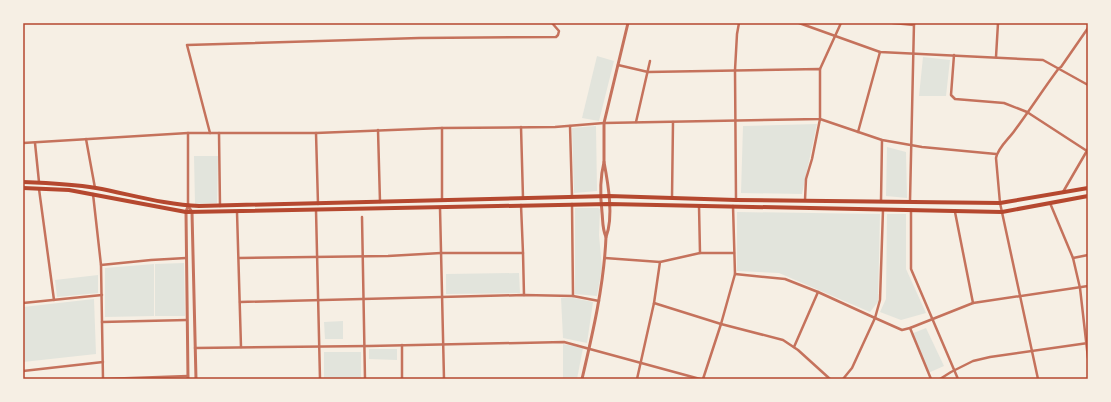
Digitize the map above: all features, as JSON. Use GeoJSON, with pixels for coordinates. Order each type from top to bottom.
{"type":"FeatureCollection","features":[{"type":"Feature","properties":{"kind":"main road"},"geometry":{"type":"LineString","coordinates":[[23,182],[39,182],[95,188],[188,206],[601,196],[736,200],[805,198],[1000,203],[1088,188]]}},
{"type":"Feature","properties":{"kind":"main road"},"geometry":{"type":"LineString","coordinates":[[23,188],[68,190],[186,212],[572,204],[911,209],[1002,212],[1088,196]]}},
{"type":"Feature","properties":{"kind":"street"},"geometry":{"type":"LineString","coordinates":[[210,133],[187,45],[419,38],[556,37],[559,31],[552,23]]}},
{"type":"Feature","properties":{"kind":"street"},"geometry":{"type":"LineString","coordinates":[[582,379],[599,301],[610,211],[604,162],[604,123],[628,23]]}},
{"type":"Feature","properties":{"kind":"street"},"geometry":{"type":"LineString","coordinates":[[736,200],[734,120],[735,70],[739,23]]}},
{"type":"Feature","properties":{"kind":"street"},"geometry":{"type":"LineString","coordinates":[[799,23],[880,52],[1043,60],[1088,85]]}},
{"type":"Feature","properties":{"kind":"street"},"geometry":{"type":"LineString","coordinates":[[805,198],[806,179],[812,159],[820,119],[820,70],[841,23]]}},
{"type":"Feature","properties":{"kind":"street"},"geometry":{"type":"LineString","coordinates":[[893,23],[914,24],[910,145],[910,201]]}},
{"type":"Feature","properties":{"kind":"street"},"geometry":{"type":"LineString","coordinates":[[996,57],[998,23]]}},
{"type":"Feature","properties":{"kind":"street"},"geometry":{"type":"LineString","coordinates":[[1038,379],[1000,203],[996,154],[1016,129],[1088,28]]}},
{"type":"Feature","properties":{"kind":"street"},"geometry":{"type":"LineString","coordinates":[[858,132],[880,52]]}},
{"type":"Feature","properties":{"kind":"street"},"geometry":{"type":"LineString","coordinates":[[954,55],[951,95],[955,99],[1004,103],[1027,112],[1087,150],[1063,193]]}},
{"type":"Feature","properties":{"kind":"street"},"geometry":{"type":"LineString","coordinates":[[636,122],[650,61]]}},
{"type":"Feature","properties":{"kind":"street"},"geometry":{"type":"LineString","coordinates":[[618,65],[648,72],[820,70]]}},
{"type":"Feature","properties":{"kind":"street"},"geometry":{"type":"LineString","coordinates":[[23,143],[188,133],[316,133],[442,128],[570,126],[636,122],[820,119],[882,140],[910,145],[996,154]]}},
{"type":"Feature","properties":{"kind":"street"},"geometry":{"type":"LineString","coordinates":[[672,198],[673,122]]}},
{"type":"Feature","properties":{"kind":"street"},"geometry":{"type":"LineString","coordinates":[[570,126],[572,197]]}},
{"type":"Feature","properties":{"kind":"street"},"geometry":{"type":"LineString","coordinates":[[521,127],[523,199]]}},
{"type":"Feature","properties":{"kind":"street"},"geometry":{"type":"LineString","coordinates":[[442,128],[442,201]]}},
{"type":"Feature","properties":{"kind":"street"},"geometry":{"type":"LineString","coordinates":[[378,130],[380,202]]}},
{"type":"Feature","properties":{"kind":"street"},"geometry":{"type":"LineString","coordinates":[[93,194],[101,265],[103,379],[188,378],[186,212],[188,206],[188,133]]}},
{"type":"Feature","properties":{"kind":"street"},"geometry":{"type":"LineString","coordinates":[[219,133],[220,206]]}},
{"type":"Feature","properties":{"kind":"street"},"geometry":{"type":"LineString","coordinates":[[316,133],[318,204]]}},
{"type":"Feature","properties":{"kind":"street"},"geometry":{"type":"LineString","coordinates":[[86,139],[95,188]]}},
{"type":"Feature","properties":{"kind":"street"},"geometry":{"type":"LineString","coordinates":[[881,201],[882,140]]}},
{"type":"Feature","properties":{"kind":"street"},"geometry":{"type":"LineString","coordinates":[[35,143],[39,182]]}},
{"type":"Feature","properties":{"kind":"street"},"geometry":{"type":"LineString","coordinates":[[604,162],[601,174],[601,204],[603,230],[606,237]]}},
{"type":"Feature","properties":{"kind":"street"},"geometry":{"type":"LineString","coordinates":[[39,188],[54,300]]}},
{"type":"Feature","properties":{"kind":"street"},"geometry":{"type":"LineString","coordinates":[[1050,203],[1073,258],[1080,288],[1088,358]]}},
{"type":"Feature","properties":{"kind":"street"},"geometry":{"type":"LineString","coordinates":[[572,204],[573,296]]}},
{"type":"Feature","properties":{"kind":"street"},"geometry":{"type":"LineString","coordinates":[[521,205],[524,295]]}},
{"type":"Feature","properties":{"kind":"street"},"geometry":{"type":"LineString","coordinates":[[188,206],[192,212],[196,379]]}},
{"type":"Feature","properties":{"kind":"street"},"geometry":{"type":"LineString","coordinates":[[440,206],[444,379]]}},
{"type":"Feature","properties":{"kind":"street"},"geometry":{"type":"LineString","coordinates":[[699,206],[700,253]]}},
{"type":"Feature","properties":{"kind":"street"},"geometry":{"type":"LineString","coordinates":[[703,379],[735,274],[733,206]]}},
{"type":"Feature","properties":{"kind":"street"},"geometry":{"type":"LineString","coordinates":[[843,379],[852,368],[875,318],[880,300],[883,209]]}},
{"type":"Feature","properties":{"kind":"street"},"geometry":{"type":"LineString","coordinates":[[911,209],[911,269],[958,379]]}},
{"type":"Feature","properties":{"kind":"street"},"geometry":{"type":"LineString","coordinates":[[316,210],[320,379]]}},
{"type":"Feature","properties":{"kind":"street"},"geometry":{"type":"LineString","coordinates":[[955,210],[973,303]]}},
{"type":"Feature","properties":{"kind":"street"},"geometry":{"type":"LineString","coordinates":[[237,212],[241,348]]}},
{"type":"Feature","properties":{"kind":"street"},"geometry":{"type":"LineString","coordinates":[[362,217],[364,256],[365,379]]}},
{"type":"Feature","properties":{"kind":"street"},"geometry":{"type":"LineString","coordinates":[[239,258],[523,252]]}},
{"type":"Feature","properties":{"kind":"street"},"geometry":{"type":"LineString","coordinates":[[605,258],[660,262],[700,253],[734,253]]}},
{"type":"Feature","properties":{"kind":"street"},"geometry":{"type":"LineString","coordinates":[[1073,258],[1088,255]]}},
{"type":"Feature","properties":{"kind":"street"},"geometry":{"type":"LineString","coordinates":[[101,265],[186,258]]}},
{"type":"Feature","properties":{"kind":"street"},"geometry":{"type":"LineString","coordinates":[[637,379],[654,303],[660,262]]}},
{"type":"Feature","properties":{"kind":"street"},"geometry":{"type":"LineString","coordinates":[[735,274],[785,279],[818,292],[902,330],[973,303],[1088,286]]}},
{"type":"Feature","properties":{"kind":"street"},"geometry":{"type":"LineString","coordinates":[[794,347],[818,292]]}},
{"type":"Feature","properties":{"kind":"street"},"geometry":{"type":"LineString","coordinates":[[23,303],[102,295]]}},
{"type":"Feature","properties":{"kind":"street"},"geometry":{"type":"LineString","coordinates":[[240,302],[524,295],[573,296],[599,301]]}},
{"type":"Feature","properties":{"kind":"street"},"geometry":{"type":"LineString","coordinates":[[654,303],[721,324],[783,340],[794,347],[830,379]]}},
{"type":"Feature","properties":{"kind":"street"},"geometry":{"type":"LineString","coordinates":[[102,322],[187,320]]}},
{"type":"Feature","properties":{"kind":"street"},"geometry":{"type":"LineString","coordinates":[[910,328],[931,379]]}},
{"type":"Feature","properties":{"kind":"street"},"geometry":{"type":"LineString","coordinates":[[188,348],[402,346],[564,342],[700,379]]}},
{"type":"Feature","properties":{"kind":"street"},"geometry":{"type":"LineString","coordinates":[[940,379],[973,361],[990,357],[1087,343]]}},
{"type":"Feature","properties":{"kind":"street"},"geometry":{"type":"LineString","coordinates":[[402,346],[402,379]]}},
{"type":"Feature","properties":{"kind":"street"},"geometry":{"type":"LineString","coordinates":[[23,371],[103,362]]}},
{"type":"Feature","properties":{"kind":"shaded area"},"geometry":{"type":"Polygon","coordinates":[[[597,56],[614,61],[599,121],[582,118],[597,56]]]}},
{"type":"Feature","properties":{"kind":"shaded area"},"geometry":{"type":"Polygon","coordinates":[[[923,57],[950,60],[946,96],[919,96],[923,57]]]}},
{"type":"Feature","properties":{"kind":"shaded area"},"geometry":{"type":"Polygon","coordinates":[[[817,124],[802,194],[741,193],[743,126],[817,124]]]}},
{"type":"Feature","properties":{"kind":"shaded area"},"geometry":{"type":"Polygon","coordinates":[[[596,126],[597,191],[574,193],[572,128],[596,126]]]}},
{"type":"Feature","properties":{"kind":"shaded area"},"geometry":{"type":"Polygon","coordinates":[[[887,147],[906,152],[907,198],[886,196],[887,147]]]}},
{"type":"Feature","properties":{"kind":"shaded area"},"geometry":{"type":"Polygon","coordinates":[[[194,156],[218,156],[217,203],[195,204],[194,156]]]}},
{"type":"Feature","properties":{"kind":"shaded area"},"geometry":{"type":"Polygon","coordinates":[[[575,208],[600,209],[599,235],[602,268],[597,296],[575,294],[575,208]]]}},
{"type":"Feature","properties":{"kind":"shaded area"},"geometry":{"type":"Polygon","coordinates":[[[737,212],[880,214],[878,302],[870,312],[779,273],[737,271],[737,212]]]}},
{"type":"Feature","properties":{"kind":"shaded area"},"geometry":{"type":"Polygon","coordinates":[[[887,214],[906,214],[906,269],[926,313],[901,320],[880,312],[886,299],[887,214]]]}},
{"type":"Feature","properties":{"kind":"shaded area"},"geometry":{"type":"Polygon","coordinates":[[[184,263],[185,316],[155,316],[155,264],[184,263]]]}},
{"type":"Feature","properties":{"kind":"shaded area"},"geometry":{"type":"Polygon","coordinates":[[[154,264],[154,316],[105,317],[105,268],[154,264]]]}},
{"type":"Feature","properties":{"kind":"shaded area"},"geometry":{"type":"Polygon","coordinates":[[[519,273],[520,293],[446,294],[446,274],[519,273]]]}},
{"type":"Feature","properties":{"kind":"shaded area"},"geometry":{"type":"Polygon","coordinates":[[[98,275],[98,293],[57,297],[55,280],[98,275]]]}},
{"type":"Feature","properties":{"kind":"shaded area"},"geometry":{"type":"Polygon","coordinates":[[[561,298],[573,298],[593,302],[587,343],[563,338],[561,298]]]}},
{"type":"Feature","properties":{"kind":"shaded area"},"geometry":{"type":"Polygon","coordinates":[[[94,299],[96,354],[23,362],[23,307],[94,299]]]}},
{"type":"Feature","properties":{"kind":"shaded area"},"geometry":{"type":"Polygon","coordinates":[[[343,321],[343,339],[325,339],[324,322],[343,321]]]}},
{"type":"Feature","properties":{"kind":"shaded area"},"geometry":{"type":"Polygon","coordinates":[[[926,328],[944,366],[928,373],[911,334],[926,328]]]}},
{"type":"Feature","properties":{"kind":"shaded area"},"geometry":{"type":"Polygon","coordinates":[[[563,344],[583,348],[577,379],[563,379],[563,344]]]}},
{"type":"Feature","properties":{"kind":"shaded area"},"geometry":{"type":"Polygon","coordinates":[[[369,349],[397,349],[397,360],[369,359],[369,349]]]}},
{"type":"Feature","properties":{"kind":"shaded area"},"geometry":{"type":"Polygon","coordinates":[[[324,352],[361,352],[361,379],[324,379],[324,352]]]}}]}
